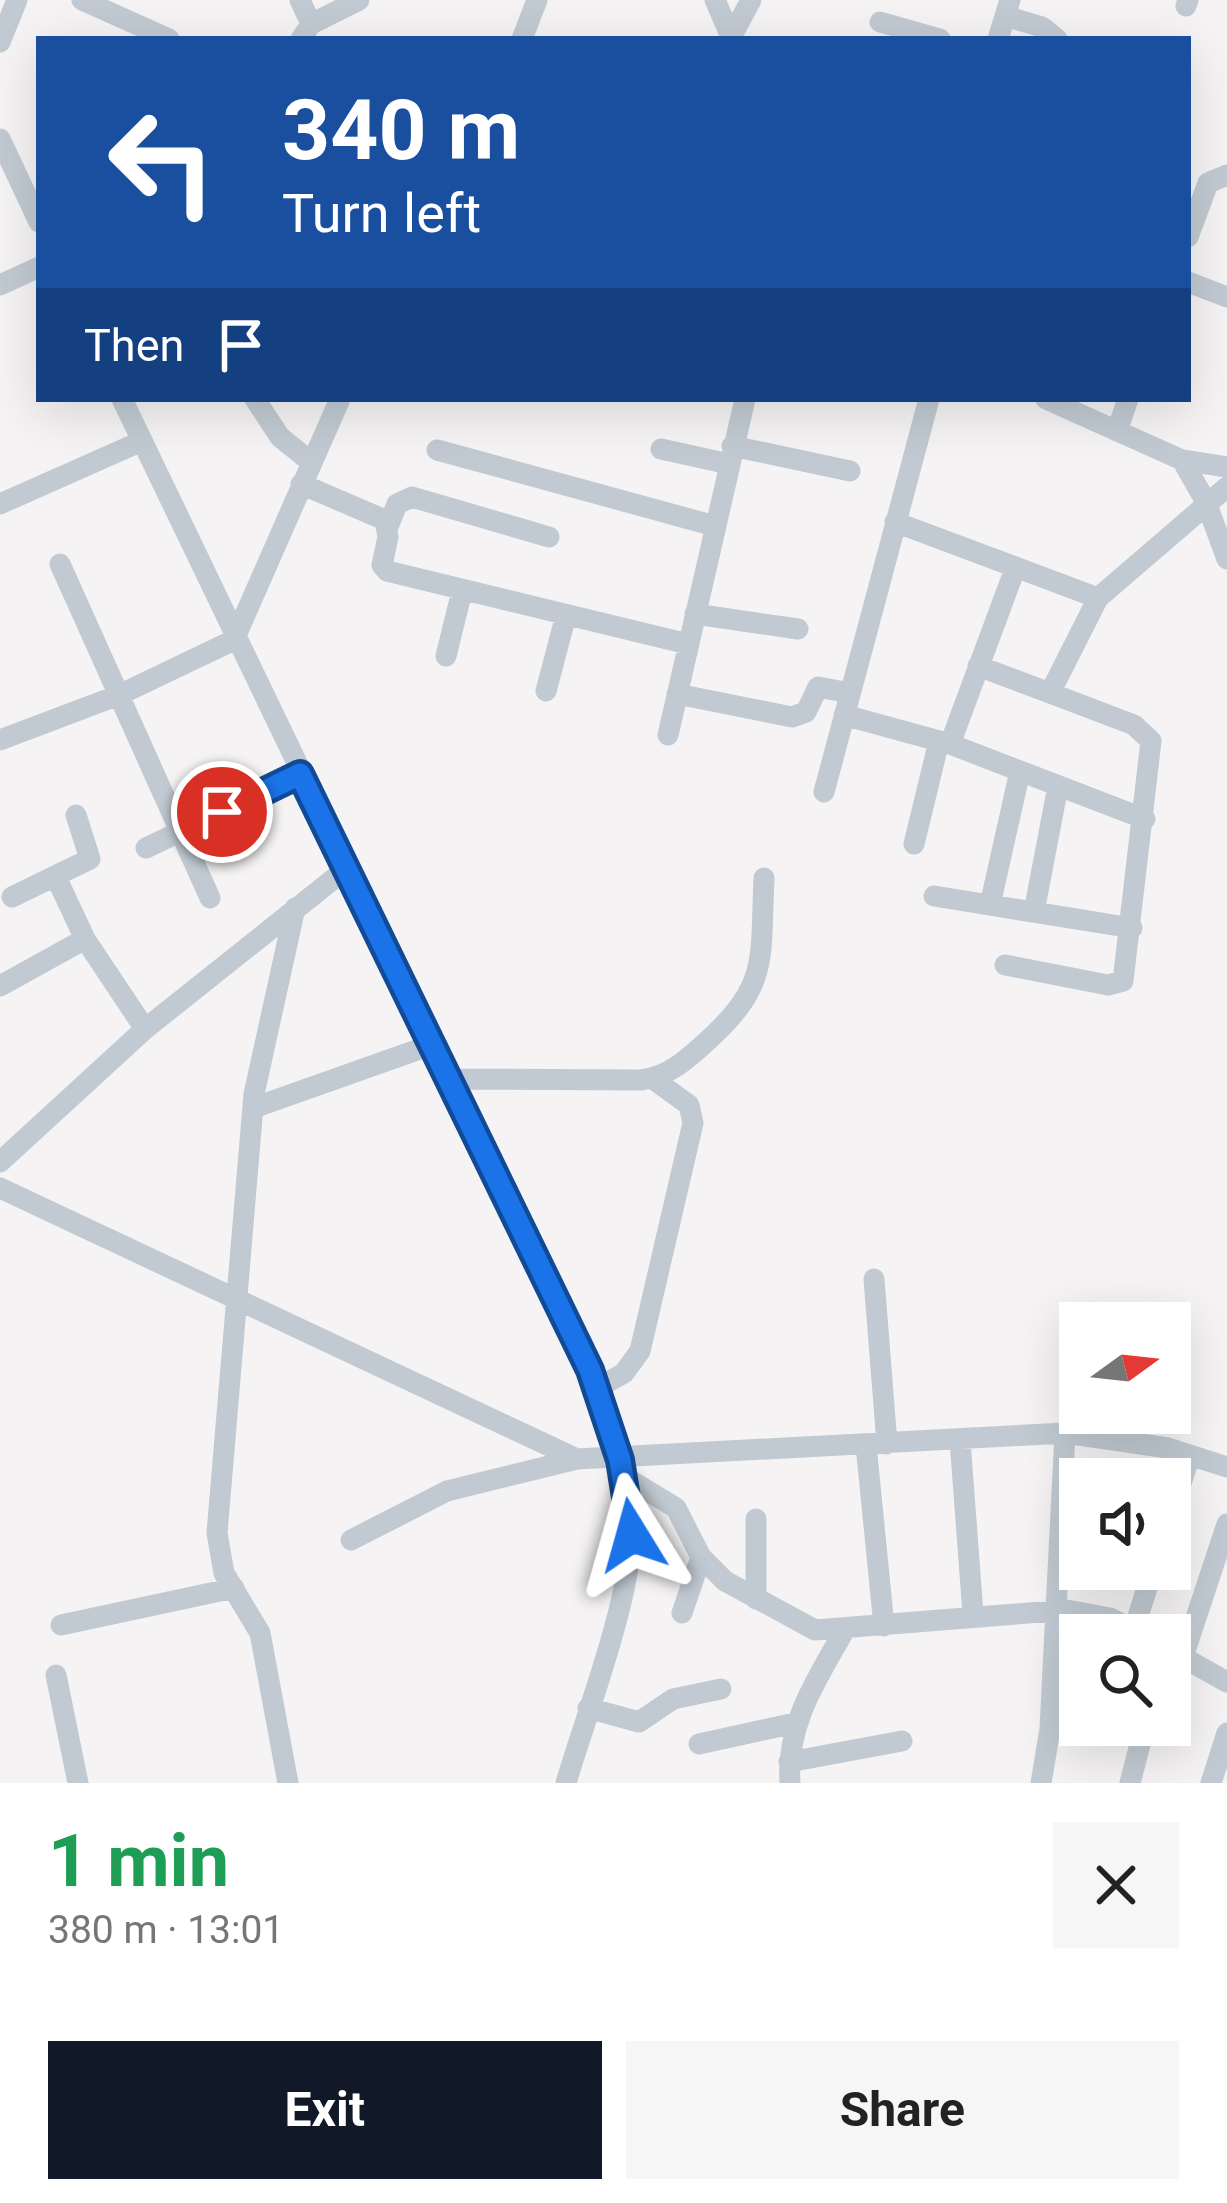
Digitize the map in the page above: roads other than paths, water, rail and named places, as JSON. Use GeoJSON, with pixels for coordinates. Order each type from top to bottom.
{"type":"FeatureCollection","features":[{"type":"Feature","properties":{"kind":"street"},"geometry":{"type":"LineString","coordinates":[[0,42],[17,0]]}},
{"type":"Feature","properties":{"kind":"street"},"geometry":{"type":"LineString","coordinates":[[82,0],[162,36]]}},
{"type":"Feature","properties":{"kind":"street"},"geometry":{"type":"LineString","coordinates":[[300,0],[306,32],[359,0]]}},
{"type":"Feature","properties":{"kind":"street"},"geometry":{"type":"LineString","coordinates":[[523,36],[537,0]]}},
{"type":"Feature","properties":{"kind":"street"},"geometry":{"type":"LineString","coordinates":[[715,0],[730,36]]}},
{"type":"Feature","properties":{"kind":"street"},"geometry":{"type":"LineString","coordinates":[[732,36],[751,0]]}},
{"type":"Feature","properties":{"kind":"street"},"geometry":{"type":"LineString","coordinates":[[1007,8],[1053,36]]}},
{"type":"Feature","properties":{"kind":"street"},"geometry":{"type":"LineString","coordinates":[[880,22],[929,36]]}},
{"type":"Feature","properties":{"kind":"street"},"geometry":{"type":"LineString","coordinates":[[0,140],[36,215]]}},
{"type":"Feature","properties":{"kind":"street"},"geometry":{"type":"LineString","coordinates":[[1191,229],[1208,183],[1227,175]]}},
{"type":"Feature","properties":{"kind":"street"},"geometry":{"type":"LineString","coordinates":[[0,285],[36,268]]}},
{"type":"Feature","properties":{"kind":"street"},"geometry":{"type":"LineString","coordinates":[[1191,283],[1227,297]]}},
{"type":"Feature","properties":{"kind":"street"},"geometry":{"type":"LineString","coordinates":[[123,402],[596,1389],[622,1469],[631,1505],[629,1562],[566,1783]]}},
{"type":"Feature","properties":{"kind":"street"},"geometry":{"type":"LineString","coordinates":[[257,402],[280,437],[311,462]]}},
{"type":"Feature","properties":{"kind":"street"},"geometry":{"type":"LineString","coordinates":[[0,740],[119,694],[234,640],[339,402]]}},
{"type":"Feature","properties":{"kind":"street"},"geometry":{"type":"LineString","coordinates":[[668,735],[744,402]]}},
{"type":"Feature","properties":{"kind":"street"},"geometry":{"type":"LineString","coordinates":[[824,792],[927,402]]}},
{"type":"Feature","properties":{"kind":"street"},"geometry":{"type":"LineString","coordinates":[[1053,402],[1182,460],[1227,467]]}},
{"type":"Feature","properties":{"kind":"street"},"geometry":{"type":"LineString","coordinates":[[1117,430],[1127,402]]}},
{"type":"Feature","properties":{"kind":"street"},"geometry":{"type":"LineString","coordinates":[[0,504],[142,441]]}},
{"type":"Feature","properties":{"kind":"street"},"geometry":{"type":"LineString","coordinates":[[661,449],[850,471]]}},
{"type":"Feature","properties":{"kind":"street"},"geometry":{"type":"LineString","coordinates":[[437,450],[715,526]]}},
{"type":"Feature","properties":{"kind":"street"},"geometry":{"type":"LineString","coordinates":[[1182,460],[1206,502],[1227,559]]}},
{"type":"Feature","properties":{"kind":"street"},"geometry":{"type":"LineString","coordinates":[[301,484],[377,515],[388,527]]}},
{"type":"Feature","properties":{"kind":"street"},"geometry":{"type":"LineString","coordinates":[[1050,693],[1098,598],[1227,488]]}},
{"type":"Feature","properties":{"kind":"street"},"geometry":{"type":"LineString","coordinates":[[549,537],[412,496],[397,504],[382,559],[387,572],[566,619],[688,644]]}},
{"type":"Feature","properties":{"kind":"street"},"geometry":{"type":"LineString","coordinates":[[895,523],[1098,598]]}},
{"type":"Feature","properties":{"kind":"street"},"geometry":{"type":"LineString","coordinates":[[60,564],[210,898]]}},
{"type":"Feature","properties":{"kind":"street"},"geometry":{"type":"LineString","coordinates":[[914,844],[945,743],[1015,569]]}},
{"type":"Feature","properties":{"kind":"street"},"geometry":{"type":"LineString","coordinates":[[446,656],[462,591]]}},
{"type":"Feature","properties":{"kind":"street"},"geometry":{"type":"LineString","coordinates":[[695,614],[798,629]]}},
{"type":"Feature","properties":{"kind":"street"},"geometry":{"type":"LineString","coordinates":[[546,691],[566,619]]}},
{"type":"Feature","properties":{"kind":"street"},"geometry":{"type":"LineString","coordinates":[[978,666],[1145,731],[1153,756],[1126,972],[1115,984],[1005,965]]}},
{"type":"Feature","properties":{"kind":"street"},"geometry":{"type":"LineString","coordinates":[[677,694],[792,717],[806,712],[818,688],[847,704],[1145,819]]}},
{"type":"Feature","properties":{"kind":"street"},"geometry":{"type":"LineString","coordinates":[[990,904],[1019,771]]}},
{"type":"Feature","properties":{"kind":"street"},"geometry":{"type":"LineString","coordinates":[[146,848],[300,774]]}},
{"type":"Feature","properties":{"kind":"street"},"geometry":{"type":"LineString","coordinates":[[1034,912],[1058,786]]}},
{"type":"Feature","properties":{"kind":"street"},"geometry":{"type":"LineString","coordinates":[[12,897],[90,859],[76,814]]}},
{"type":"Feature","properties":{"kind":"street"},"geometry":{"type":"LineString","coordinates":[[0,1162],[145,1029],[346,869]]}},
{"type":"Feature","properties":{"kind":"street"},"geometry":{"type":"LineString","coordinates":[[56,878],[85,938],[145,1029]]}},
{"type":"Feature","properties":{"kind":"street"},"geometry":{"type":"LineString","coordinates":[[448,1079],[653,1078],[680,1065],[741,1011],[753,991],[760,972],[764,878]]}},
{"type":"Feature","properties":{"kind":"street"},"geometry":{"type":"LineString","coordinates":[[934,896],[1132,928]]}},
{"type":"Feature","properties":{"kind":"street"},"geometry":{"type":"LineString","coordinates":[[287,1783],[260,1633],[219,1557],[217,1533],[253,1108],[295,908]]}},
{"type":"Feature","properties":{"kind":"street"},"geometry":{"type":"LineString","coordinates":[[0,986],[85,938]]}},
{"type":"Feature","properties":{"kind":"street"},"geometry":{"type":"LineString","coordinates":[[253,1108],[431,1045]]}},
{"type":"Feature","properties":{"kind":"street"},"geometry":{"type":"LineString","coordinates":[[596,1389],[623,1373],[640,1351],[693,1123],[689,1105],[653,1078]]}},
{"type":"Feature","properties":{"kind":"street"},"geometry":{"type":"LineString","coordinates":[[0,1188],[577,1459],[622,1469],[876,1444],[1059,1433]]}},
{"type":"Feature","properties":{"kind":"street"},"geometry":{"type":"LineString","coordinates":[[874,1279],[884,1626]]}},
{"type":"Feature","properties":{"kind":"street"},"geometry":{"type":"LineString","coordinates":[[1041,1783],[1065,1434]]}},
{"type":"Feature","properties":{"kind":"street"},"geometry":{"type":"LineString","coordinates":[[1076,1434],[1118,1438],[1227,1467]]}},
{"type":"Feature","properties":{"kind":"street"},"geometry":{"type":"LineString","coordinates":[[960,1440],[973,1614]]}},
{"type":"Feature","properties":{"kind":"street"},"geometry":{"type":"LineString","coordinates":[[351,1540],[447,1491],[577,1459]]}},
{"type":"Feature","properties":{"kind":"street"},"geometry":{"type":"LineString","coordinates":[[622,1469],[676,1508],[700,1557],[725,1581],[815,1630],[844,1631],[973,1614],[1056,1610],[1096,1614]]}},
{"type":"Feature","properties":{"kind":"street"},"geometry":{"type":"LineString","coordinates":[[756,1519],[756,1599]]}},
{"type":"Feature","properties":{"kind":"street"},"geometry":{"type":"LineString","coordinates":[[1191,1615],[1227,1524]]}},
{"type":"Feature","properties":{"kind":"street"},"geometry":{"type":"LineString","coordinates":[[682,1613],[700,1557]]}},
{"type":"Feature","properties":{"kind":"street"},"geometry":{"type":"LineString","coordinates":[[61,1625],[234,1588]]}},
{"type":"Feature","properties":{"kind":"street"},"geometry":{"type":"LineString","coordinates":[[844,1631],[795,1723],[789,1772],[902,1741]]}},
{"type":"Feature","properties":{"kind":"street"},"geometry":{"type":"LineString","coordinates":[[1191,1662],[1227,1682]]}},
{"type":"Feature","properties":{"kind":"street"},"geometry":{"type":"LineString","coordinates":[[56,1676],[78,1783]]}},
{"type":"Feature","properties":{"kind":"street"},"geometry":{"type":"LineString","coordinates":[[588,1708],[639,1722],[673,1699],[721,1689]]}},
{"type":"Feature","properties":{"kind":"street"},"geometry":{"type":"LineString","coordinates":[[699,1744],[795,1723]]}},
{"type":"Feature","properties":{"kind":"street"},"geometry":{"type":"LineString","coordinates":[[1211,1783],[1227,1732]]}},
{"type":"Feature","properties":{"kind":"street"},"geometry":{"type":"LineString","coordinates":[[1130,1783],[1140,1746]]}}]}
